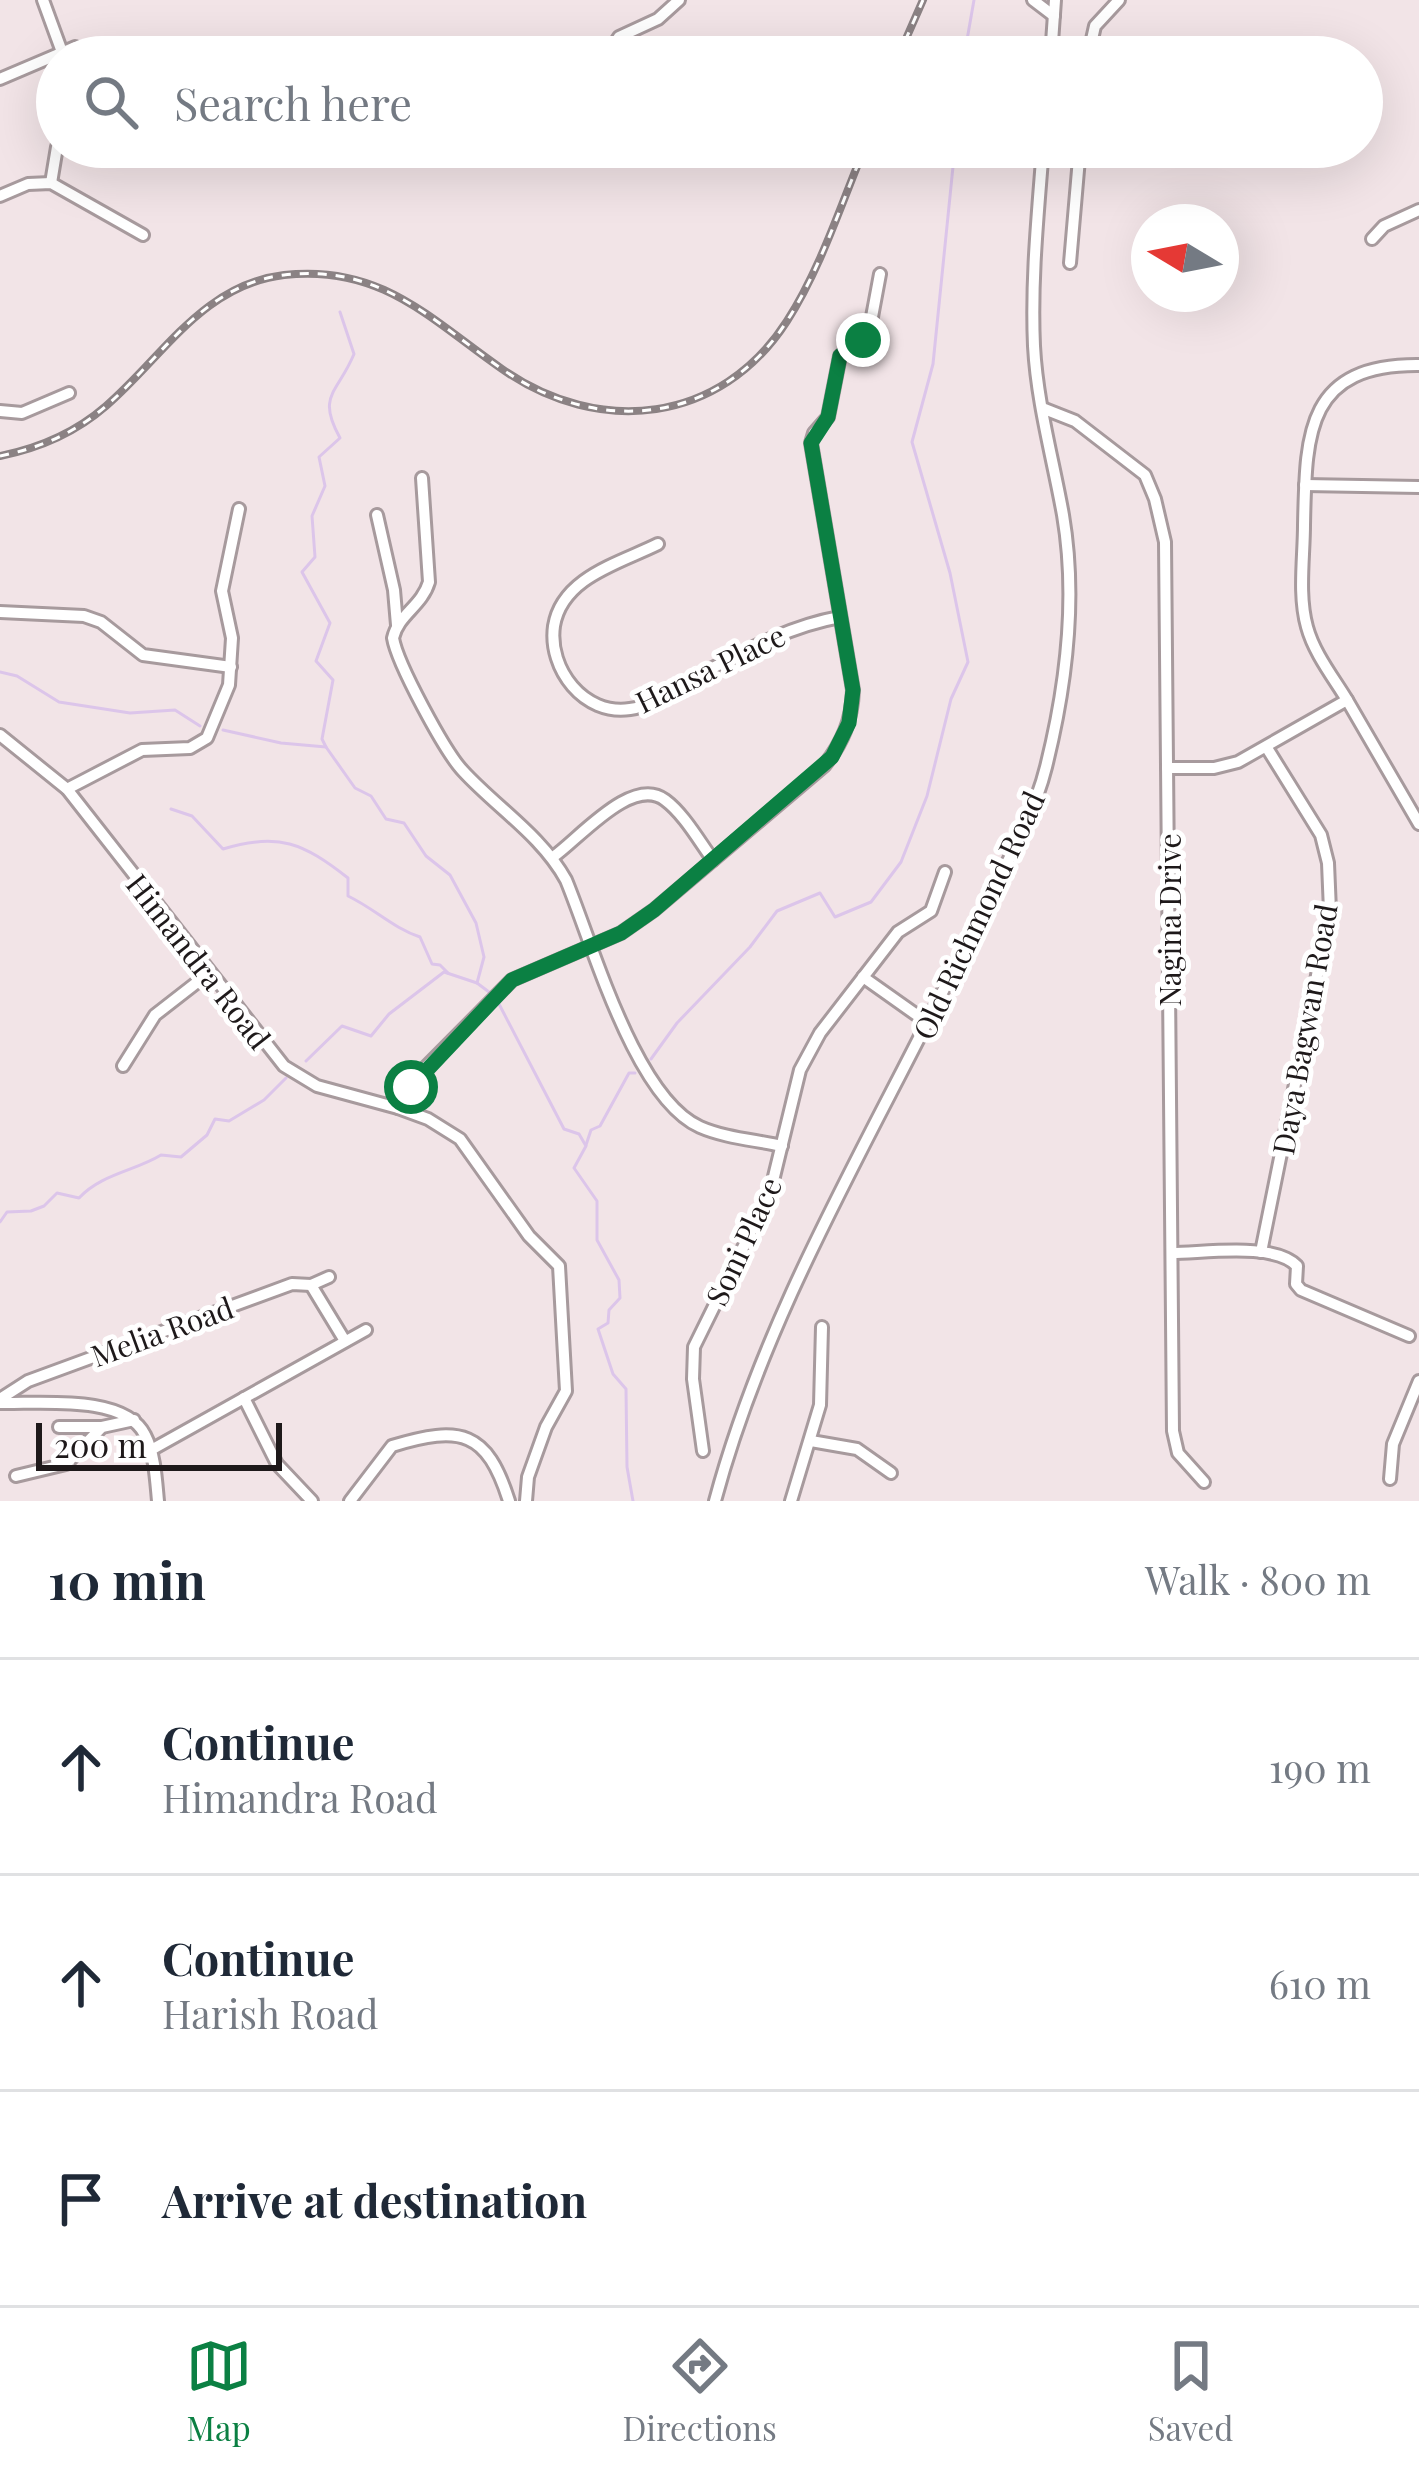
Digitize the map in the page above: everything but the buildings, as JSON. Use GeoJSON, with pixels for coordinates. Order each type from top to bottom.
{"type":"FeatureCollection","features":[{"type":"Feature","properties":{"kind":"street"},"geometry":{"type":"LineString","coordinates":[[43,0],[62,36]]}},
{"type":"Feature","properties":{"kind":"street"},"geometry":{"type":"LineString","coordinates":[[623,36],[658,19],[679,0]]}},
{"type":"Feature","properties":{"kind":"street"},"geometry":{"type":"LineString","coordinates":[[1034,0],[1054,16]]}},
{"type":"Feature","properties":{"kind":"street"},"geometry":{"type":"LineString","coordinates":[[1053,36],[1055,0]]}},
{"type":"Feature","properties":{"kind":"street"},"geometry":{"type":"LineString","coordinates":[[1093,36],[1095,26],[1120,0]]}},
{"type":"Feature","properties":{"kind":"street"},"geometry":{"type":"LineString","coordinates":[[0,79],[36,63]]}},
{"type":"Feature","properties":{"kind":"street"},"geometry":{"type":"LineString","coordinates":[[51,183],[53,168]]}},
{"type":"Feature","properties":{"kind":"street","name":"Old Richmond Road"},"geometry":{"type":"LineString","coordinates":[[716,1501],[728,1453],[780,1320],[1036,794],[1052,740],[1070,591],[1063,515],[1034,350],[1033,282],[1041,168]]}},
{"type":"Feature","properties":{"kind":"street"},"geometry":{"type":"LineString","coordinates":[[1070,263],[1078,168]]}},
{"type":"Feature","properties":{"kind":"street"},"geometry":{"type":"LineString","coordinates":[[0,196],[28,184],[51,183],[143,235]]}},
{"type":"Feature","properties":{"kind":"street"},"geometry":{"type":"LineString","coordinates":[[1372,239],[1384,226],[1419,210]]}},
{"type":"Feature","properties":{"kind":"street"},"geometry":{"type":"LineString","coordinates":[[398,1108],[423,1070],[512,980],[621,933],[654,910],[824,766],[845,734],[853,690],[811,443],[828,417],[840,356],[871,328],[880,274]]}},
{"type":"Feature","properties":{"kind":"street"},"geometry":{"type":"LineString","coordinates":[[1419,365],[1369,370],[1330,397],[1308,437],[1303,589],[1307,627],[1419,824]]}},
{"type":"Feature","properties":{"kind":"street"},"geometry":{"type":"LineString","coordinates":[[0,411],[22,413],[70,393]]}},
{"type":"Feature","properties":{"kind":"street","name":"Nagina Drive"},"geometry":{"type":"LineString","coordinates":[[1042,408],[1075,421],[1132,464],[1150,484],[1165,542],[1174,1443],[1182,1460],[1204,1482]]}},
{"type":"Feature","properties":{"kind":"street"},"geometry":{"type":"LineString","coordinates":[[397,625],[419,604],[429,582],[422,478]]}},
{"type":"Feature","properties":{"kind":"street"},"geometry":{"type":"LineString","coordinates":[[1305,485],[1419,487]]}},
{"type":"Feature","properties":{"kind":"street"},"geometry":{"type":"LineString","coordinates":[[68,789],[142,750],[190,748],[202,742],[219,712],[231,668],[232,638],[222,591],[239,509]]}},
{"type":"Feature","properties":{"kind":"street"},"geometry":{"type":"LineString","coordinates":[[377,515],[394,590],[397,625],[393,645],[457,764],[553,857],[641,1065],[672,1108],[712,1131],[782,1146]]}},
{"type":"Feature","properties":{"kind":"street","name":"Hansa Place"},"geometry":{"type":"LineString","coordinates":[[658,544],[584,580],[568,595],[556,618],[554,644],[560,667],[581,694],[600,706],[637,708],[787,630],[840,617]]}},
{"type":"Feature","properties":{"kind":"street"},"geometry":{"type":"LineString","coordinates":[[0,612],[84,616],[101,622],[143,655],[231,668]]}},
{"type":"Feature","properties":{"kind":"street"},"geometry":{"type":"LineString","coordinates":[[1168,768],[1228,766],[1347,700]]}},
{"type":"Feature","properties":{"kind":"street","name":"Himandra Road"},"geometry":{"type":"LineString","coordinates":[[0,735],[68,789],[284,1066],[317,1086],[398,1108],[448,1129],[466,1145],[532,1240],[555,1261],[562,1282],[566,1391],[546,1427],[528,1477],[526,1501]]}},
{"type":"Feature","properties":{"kind":"street","name":"Daya Bagwan Road"},"geometry":{"type":"LineString","coordinates":[[1261,1252],[1330,910],[1328,863],[1321,835],[1267,748]]}},
{"type":"Feature","properties":{"kind":"street"},"geometry":{"type":"LineString","coordinates":[[553,857],[615,806],[645,794],[665,800],[713,860]]}},
{"type":"Feature","properties":{"kind":"street","name":"Soni Place"},"geometry":{"type":"LineString","coordinates":[[703,1451],[693,1379],[694,1347],[770,1193],[794,1086],[809,1051],[862,976],[898,932],[931,911],[945,872]]}},
{"type":"Feature","properties":{"kind":"street"},"geometry":{"type":"LineString","coordinates":[[123,1066],[155,1016],[208,973]]}},
{"type":"Feature","properties":{"kind":"street"},"geometry":{"type":"LineString","coordinates":[[862,976],[928,1023]]}},
{"type":"Feature","properties":{"kind":"street"},"geometry":{"type":"LineString","coordinates":[[1172,1253],[1261,1252],[1295,1262],[1296,1284],[1301,1290],[1408,1336]]}},
{"type":"Feature","properties":{"kind":"street","name":"Melia Road"},"geometry":{"type":"LineString","coordinates":[[0,1401],[28,1381],[149,1335],[292,1284],[310,1285],[329,1277]]}},
{"type":"Feature","properties":{"kind":"street"},"geometry":{"type":"LineString","coordinates":[[310,1285],[345,1341]]}},
{"type":"Feature","properties":{"kind":"street"},"geometry":{"type":"LineString","coordinates":[[791,1501],[820,1405],[822,1328]]}},
{"type":"Feature","properties":{"kind":"street"},"geometry":{"type":"LineString","coordinates":[[151,1450],[366,1330]]}},
{"type":"Feature","properties":{"kind":"street"},"geometry":{"type":"LineString","coordinates":[[1390,1479],[1394,1444],[1419,1381]]}},
{"type":"Feature","properties":{"kind":"street"},"geometry":{"type":"LineString","coordinates":[[244,1398],[281,1471],[312,1501]]}},
{"type":"Feature","properties":{"kind":"street"},"geometry":{"type":"LineString","coordinates":[[0,1401],[97,1406],[134,1420],[151,1450],[158,1501]]}},
{"type":"Feature","properties":{"kind":"street"},"geometry":{"type":"LineString","coordinates":[[59,1427],[102,1427],[134,1420]]}},
{"type":"Feature","properties":{"kind":"street"},"geometry":{"type":"LineString","coordinates":[[16,1476],[66,1465],[102,1427]]}},
{"type":"Feature","properties":{"kind":"street"},"geometry":{"type":"LineString","coordinates":[[350,1501],[392,1446],[464,1436],[489,1452],[509,1501]]}},
{"type":"Feature","properties":{"kind":"street"},"geometry":{"type":"LineString","coordinates":[[812,1441],[857,1449],[891,1473]]}},
{"type":"Feature","properties":{"kind":"waterway"},"geometry":{"type":"LineString","coordinates":[[968,36],[974,0]]}},
{"type":"Feature","properties":{"kind":"waterway"},"geometry":{"type":"LineString","coordinates":[[651,1059],[777,911],[820,893],[835,917],[871,902],[901,862],[927,796],[951,699],[968,662],[950,573],[912,442],[933,364],[953,168]]}},
{"type":"Feature","properties":{"kind":"waterway"},"geometry":{"type":"LineString","coordinates":[[326,747],[322,739],[333,680],[316,661],[330,623],[302,572],[315,557],[312,516],[325,486],[319,457],[340,438],[330,412],[332,394],[354,354],[340,312]]}},
{"type":"Feature","properties":{"kind":"waterway"},"geometry":{"type":"LineString","coordinates":[[0,672],[17,676],[59,702],[130,713],[175,710],[200,726]]}},
{"type":"Feature","properties":{"kind":"waterway"},"geometry":{"type":"LineString","coordinates":[[223,730],[326,747],[355,788],[371,796],[386,819],[404,823],[426,856],[450,875],[476,923],[484,957],[477,983],[489,992]]}},
{"type":"Feature","properties":{"kind":"waterway"},"geometry":{"type":"LineString","coordinates":[[171,809],[192,816],[223,849],[275,841],[317,856],[348,878],[348,896],[420,937],[432,964],[448,973]]}},
{"type":"Feature","properties":{"kind":"waterway"},"geometry":{"type":"LineString","coordinates":[[306,1061],[342,1026],[371,1036],[389,1014],[444,972],[477,983]]}},
{"type":"Feature","properties":{"kind":"waterway"},"geometry":{"type":"LineString","coordinates":[[499,1004],[564,1129],[579,1134],[586,1146],[574,1168],[597,1201],[597,1240],[619,1280],[620,1298],[609,1310],[608,1323],[598,1329],[613,1374],[626,1389],[627,1467],[633,1501]]}},
{"type":"Feature","properties":{"kind":"waterway"},"geometry":{"type":"LineString","coordinates":[[586,1145],[629,1073],[635,1073]]}},
{"type":"Feature","properties":{"kind":"waterway"},"geometry":{"type":"LineString","coordinates":[[0,1222],[7,1212],[31,1211],[57,1193],[79,1198],[97,1183],[161,1155],[181,1157],[207,1135],[215,1119],[229,1121],[264,1100],[286,1078]]}},
{"type":"Feature","properties":{"kind":"railway"},"geometry":{"type":"LineString","coordinates":[[907,36],[923,0]]}},
{"type":"Feature","properties":{"kind":"railway"},"geometry":{"type":"LineString","coordinates":[[0,456],[43,444],[82,424],[207,308],[255,281],[284,275],[318,274],[377,287],[427,314],[539,391],[578,405],[617,411],[656,409],[693,399],[728,382],[760,355],[787,321],[820,258],[856,168]]}},
{"type":"Feature","properties":{"kind":"route"},"geometry":{"type":"LineString","coordinates":[[411,1087],[512,980],[621,933],[832,757],[849,723],[853,690],[811,443],[828,417],[840,356],[863,340]]}}]}
